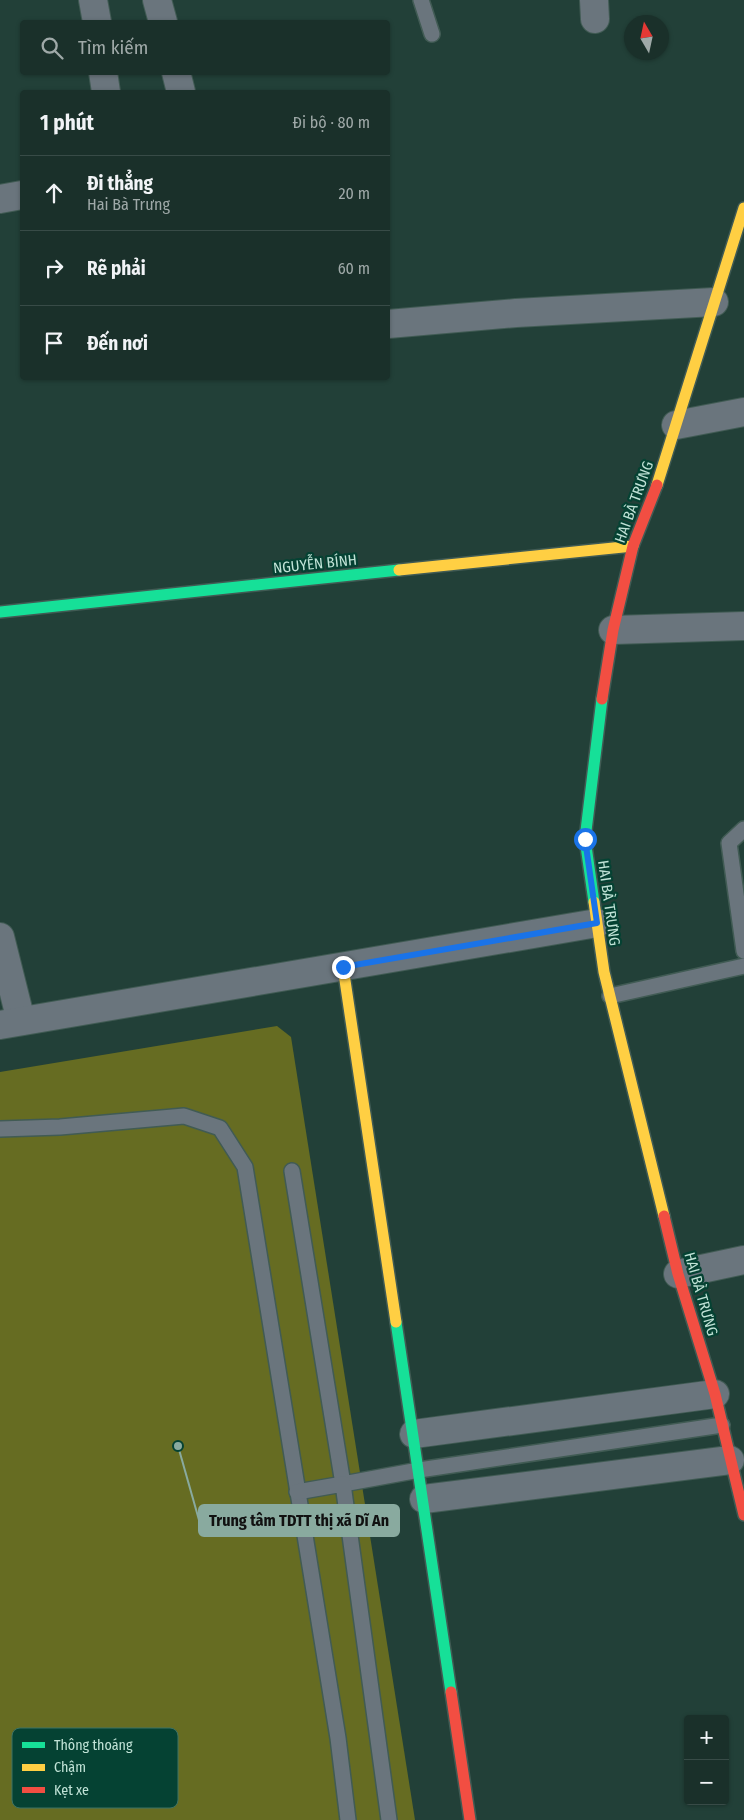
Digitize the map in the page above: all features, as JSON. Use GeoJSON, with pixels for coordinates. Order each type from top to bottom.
{"type":"FeatureCollection","features":[{"type":"Feature","properties":{"kind":"street"},"geometry":{"type":"LineString","coordinates":[[93,0],[97,20]]}},
{"type":"Feature","properties":{"kind":"street"},"geometry":{"type":"LineString","coordinates":[[157,0],[162,20]]}},
{"type":"Feature","properties":{"kind":"street"},"geometry":{"type":"LineString","coordinates":[[104,75],[106,90]]}},
{"type":"Feature","properties":{"kind":"street"},"geometry":{"type":"LineString","coordinates":[[177,75],[181,90]]}},
{"type":"Feature","properties":{"kind":"street"},"geometry":{"type":"LineString","coordinates":[[0,199],[20,195]]}},
{"type":"Feature","properties":{"kind":"street","name":"HAI BÀ TRƯNG"},"geometry":{"type":"LineString","coordinates":[[744,208],[651,504],[633,546],[613,630],[597,730],[585,839],[604,972],[678,1274],[715,1394],[744,1515]]}},
{"type":"Feature","properties":{"kind":"street"},"geometry":{"type":"LineString","coordinates":[[390,324],[516,313],[714,302]]}},
{"type":"Feature","properties":{"kind":"street"},"geometry":{"type":"LineString","coordinates":[[676,425],[744,412]]}},
{"type":"Feature","properties":{"kind":"street","name":"NGUYỄN BÍNH"},"geometry":{"type":"LineString","coordinates":[[0,612],[633,546]]}},
{"type":"Feature","properties":{"kind":"street"},"geometry":{"type":"LineString","coordinates":[[613,630],[744,626]]}},
{"type":"Feature","properties":{"kind":"street"},"geometry":{"type":"LineString","coordinates":[[0,937],[11,1023],[597,923]]}},
{"type":"Feature","properties":{"kind":"street"},"geometry":{"type":"LineString","coordinates":[[343,967],[424,1498],[470,1820]]}},
{"type":"Feature","properties":{"kind":"street"},"geometry":{"type":"LineString","coordinates":[[678,1274],[744,1260]]}},
{"type":"Feature","properties":{"kind":"street"},"geometry":{"type":"LineString","coordinates":[[414,1434],[715,1394]]}},
{"type":"Feature","properties":{"kind":"street"},"geometry":{"type":"LineString","coordinates":[[424,1498],[730,1460]]}},
{"type":"Feature","properties":{"kind":"lane"},"geometry":{"type":"LineString","coordinates":[[421,0],[432,34]]}},
{"type":"Feature","properties":{"kind":"lane"},"geometry":{"type":"LineString","coordinates":[[744,829],[729,843],[744,951]]}},
{"type":"Feature","properties":{"kind":"lane"},"geometry":{"type":"LineString","coordinates":[[610,996],[744,966]]}},
{"type":"Feature","properties":{"kind":"lane"},"geometry":{"type":"LineString","coordinates":[[0,1128],[60,1126],[184,1116],[220,1128],[245,1167],[338,1738],[348,1820]]}},
{"type":"Feature","properties":{"kind":"lane"},"geometry":{"type":"LineString","coordinates":[[292,1171],[343,1484],[390,1820]]}},
{"type":"Feature","properties":{"kind":"lane"},"geometry":{"type":"LineString","coordinates":[[297,1492],[419,1470],[722,1425]]}},
{"type":"Feature","properties":{"kind":"green space"},"geometry":{"type":"Polygon","coordinates":[[[277,1026],[291,1037],[415,1820],[0,1820],[0,1072],[277,1026]]]}},
{"type":"Feature","properties":{"kind":"traffic: fast"},"geometry":{"type":"LineString","coordinates":[[0,612],[399,570]]}},
{"type":"Feature","properties":{"kind":"traffic: fast"},"geometry":{"type":"LineString","coordinates":[[594,902],[585,839],[602,699]]}},
{"type":"Feature","properties":{"kind":"traffic: fast"},"geometry":{"type":"LineString","coordinates":[[396,1322],[451,1692]]}},
{"type":"Feature","properties":{"kind":"traffic: slow"},"geometry":{"type":"LineString","coordinates":[[657,485],[744,208]]}},
{"type":"Feature","properties":{"kind":"traffic: slow"},"geometry":{"type":"LineString","coordinates":[[399,570],[633,546]]}},
{"type":"Feature","properties":{"kind":"traffic: slow"},"geometry":{"type":"LineString","coordinates":[[594,902],[604,972],[664,1216]]}},
{"type":"Feature","properties":{"kind":"traffic: slow"},"geometry":{"type":"LineString","coordinates":[[343,967],[396,1322]]}},
{"type":"Feature","properties":{"kind":"traffic: jam"},"geometry":{"type":"LineString","coordinates":[[602,699],[613,630],[633,546],[657,485]]}},
{"type":"Feature","properties":{"kind":"traffic: jam"},"geometry":{"type":"LineString","coordinates":[[664,1216],[678,1274],[715,1394],[744,1515]]}},
{"type":"Feature","properties":{"kind":"traffic: jam"},"geometry":{"type":"LineString","coordinates":[[451,1692],[470,1820]]}},
{"type":"Feature","properties":{"kind":"place","name":"Trung tâm TDTT thị xã Dĩ An"},"geometry":{"type":"Point","coordinates":[178,1446]}},
{"type":"Feature","properties":{"kind":"route"},"geometry":{"type":"LineString","coordinates":[[343,967],[597,923],[585,839]]}}]}
